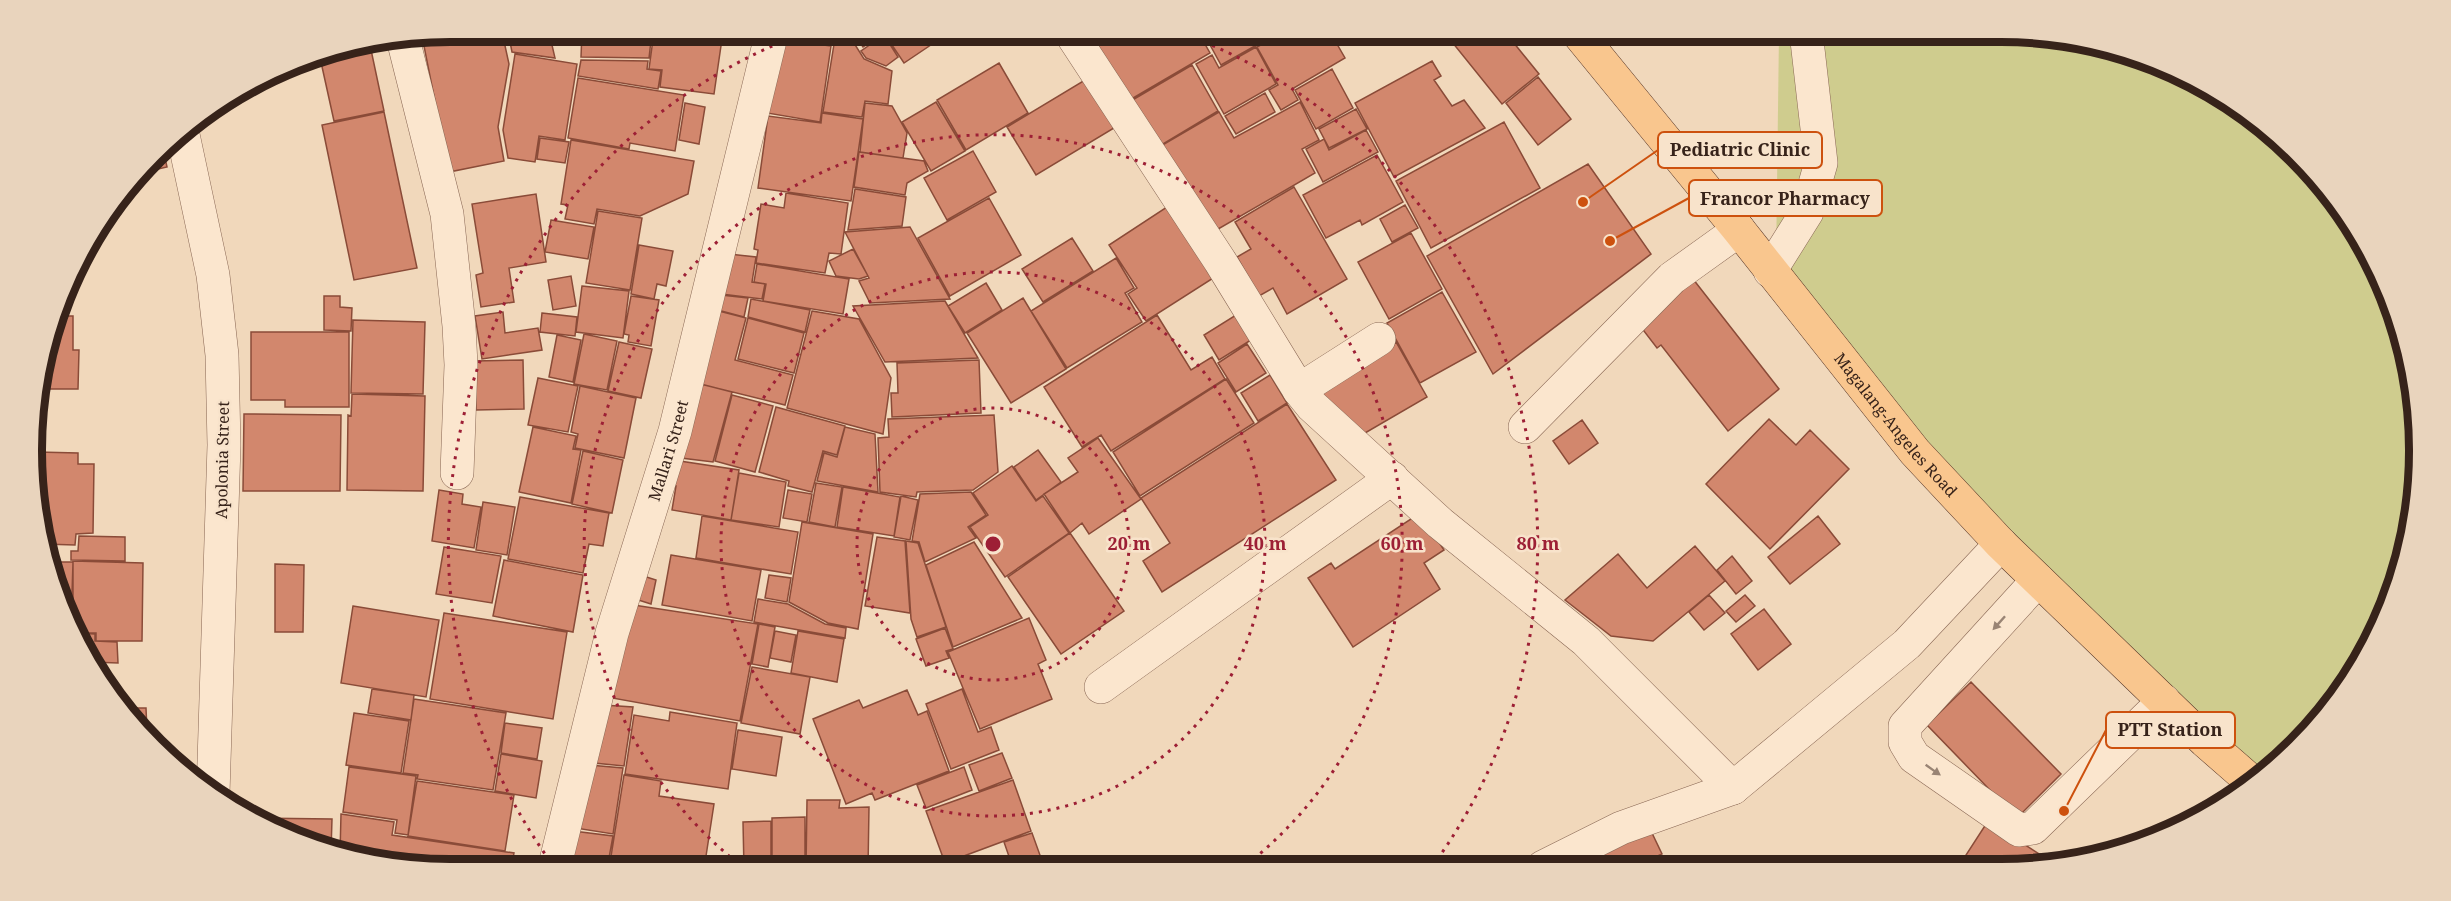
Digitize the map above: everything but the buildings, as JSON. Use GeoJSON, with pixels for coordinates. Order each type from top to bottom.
{"type":"FeatureCollection","features":[{"type":"Feature","properties":{"kind":"main road","name":"Magalang-Angeles Road"},"geometry":{"type":"LineString","coordinates":[[1585,42],[1739,230],[1915,452],[2001,544],[2246,777]]}},
{"type":"Feature","properties":{"kind":"street","name":"Mallari Street"},"geometry":{"type":"LineString","coordinates":[[556,859],[612,633],[675,431],[770,42]]}},
{"type":"Feature","properties":{"kind":"street"},"geometry":{"type":"LineString","coordinates":[[1077,42],[1195,222],[1299,390],[1341,435],[1440,523],[1586,641],[1733,788]]}},
{"type":"Feature","properties":{"kind":"street"},"geometry":{"type":"LineString","coordinates":[[1770,271],[1807,212],[1821,164],[1807,42]]}},
{"type":"Feature","properties":{"kind":"street"},"geometry":{"type":"LineString","coordinates":[[404,44],[447,214],[461,365],[457,473]]}},
{"type":"Feature","properties":{"kind":"street","name":"Apolonia Street"},"geometry":{"type":"LineString","coordinates":[[184,140],[213,275],[222,355],[225,445],[213,783]]}},
{"type":"Feature","properties":{"kind":"street"},"geometry":{"type":"LineString","coordinates":[[1525,427],[1672,278],[1739,230]]}},
{"type":"Feature","properties":{"kind":"street"},"geometry":{"type":"LineString","coordinates":[[1299,390],[1379,339]]}},
{"type":"Feature","properties":{"kind":"street"},"geometry":{"type":"LineString","coordinates":[[1101,687],[1392,478]]}},
{"type":"Feature","properties":{"kind":"street"},"geometry":{"type":"LineString","coordinates":[[1559,859],[1622,828],[1733,788],[1907,644],[2001,544]]}},
{"type":"Feature","properties":{"kind":"street"},"geometry":{"type":"LineString","coordinates":[[2038,580],[1905,726],[1905,742],[1914,757],[2019,830],[2033,828],[2164,701]]}},
{"type":"Feature","properties":{"kind":"shaded area"},"geometry":{"type":"Polygon","coordinates":[[[1779,42],[2000,42],[2054,45],[2080,50],[2132,64],[2181,84],[2227,111],[2270,143],[2308,181],[2325,202],[2367,270],[2378,294],[2395,345],[2406,397],[2408,424],[2406,504],[2387,582],[2378,607],[2354,655],[2308,720],[2257,769],[1984,510],[1776,263],[1779,42]]]}},
{"type":"Feature","properties":{"kind":"place","name":"Pediatric Clinic"},"geometry":{"type":"Point","coordinates":[1583,202]}},
{"type":"Feature","properties":{"kind":"place","name":"Francor Pharmacy"},"geometry":{"type":"Point","coordinates":[1610,241]}},
{"type":"Feature","properties":{"kind":"place","name":"PTT Station"},"geometry":{"type":"Point","coordinates":[2064,811]}}]}
